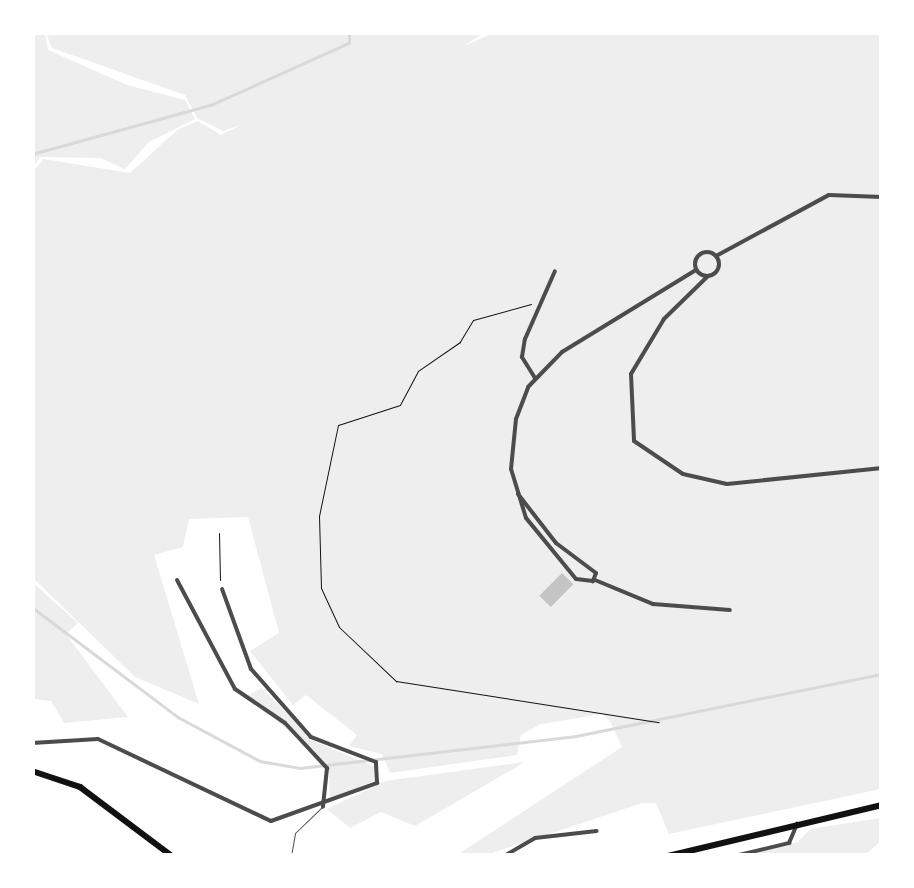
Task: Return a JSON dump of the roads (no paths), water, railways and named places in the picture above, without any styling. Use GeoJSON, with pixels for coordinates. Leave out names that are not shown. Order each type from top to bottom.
{"type":"FeatureCollection","features":[{"type":"Feature","properties":{"kind":"main road"},"geometry":{"type":"LineString","coordinates":[[32,770],[80,787],[172,856]]}},
{"type":"Feature","properties":{"kind":"main road"},"geometry":{"type":"LineString","coordinates":[[668,856],[882,805]]}},
{"type":"Feature","properties":{"kind":"street"},"geometry":{"type":"LineString","coordinates":[[730,610],[652,604],[594,579],[576,579],[530,526],[518,494],[512,435],[536,378],[696,270],[701,253],[716,256],[828,196],[882,197]]}},
{"type":"Feature","properties":{"kind":"street"},"geometry":{"type":"LineString","coordinates":[[716,256],[708,276],[664,319],[631,374],[634,441],[683,474],[727,484],[882,468]]}},
{"type":"Feature","properties":{"kind":"street"},"geometry":{"type":"LineString","coordinates":[[696,270],[708,276]]}},
{"type":"Feature","properties":{"kind":"street"},"geometry":{"type":"LineString","coordinates":[[536,378],[522,357],[539,304],[556,271]]}},
{"type":"Feature","properties":{"kind":"street"},"geometry":{"type":"LineString","coordinates":[[518,494],[594,579]]}},
{"type":"Feature","properties":{"kind":"street"},"geometry":{"type":"LineString","coordinates":[[178,580],[235,689],[286,722],[326,768],[322,807]]}},
{"type":"Feature","properties":{"kind":"street"},"geometry":{"type":"LineString","coordinates":[[32,742],[98,740],[271,821],[322,807],[378,783],[381,768],[327,746],[282,706],[241,652],[222,588]]}},
{"type":"Feature","properties":{"kind":"street"},"geometry":{"type":"LineString","coordinates":[[736,856],[788,843],[797,824]]}},
{"type":"Feature","properties":{"kind":"street"},"geometry":{"type":"LineString","coordinates":[[504,856],[535,838],[597,831]]}},
{"type":"Feature","properties":{"kind":"lane"},"geometry":{"type":"LineString","coordinates":[[291,856],[295,832],[322,807]]}},
{"type":"Feature","properties":{"kind":"waterway"},"geometry":{"type":"LineString","coordinates":[[32,154],[213,104],[349,43],[349,32]]}},
{"type":"Feature","properties":{"kind":"waterway"},"geometry":{"type":"LineString","coordinates":[[32,607],[178,717],[260,761],[300,768],[576,736],[882,674]]}}]}
